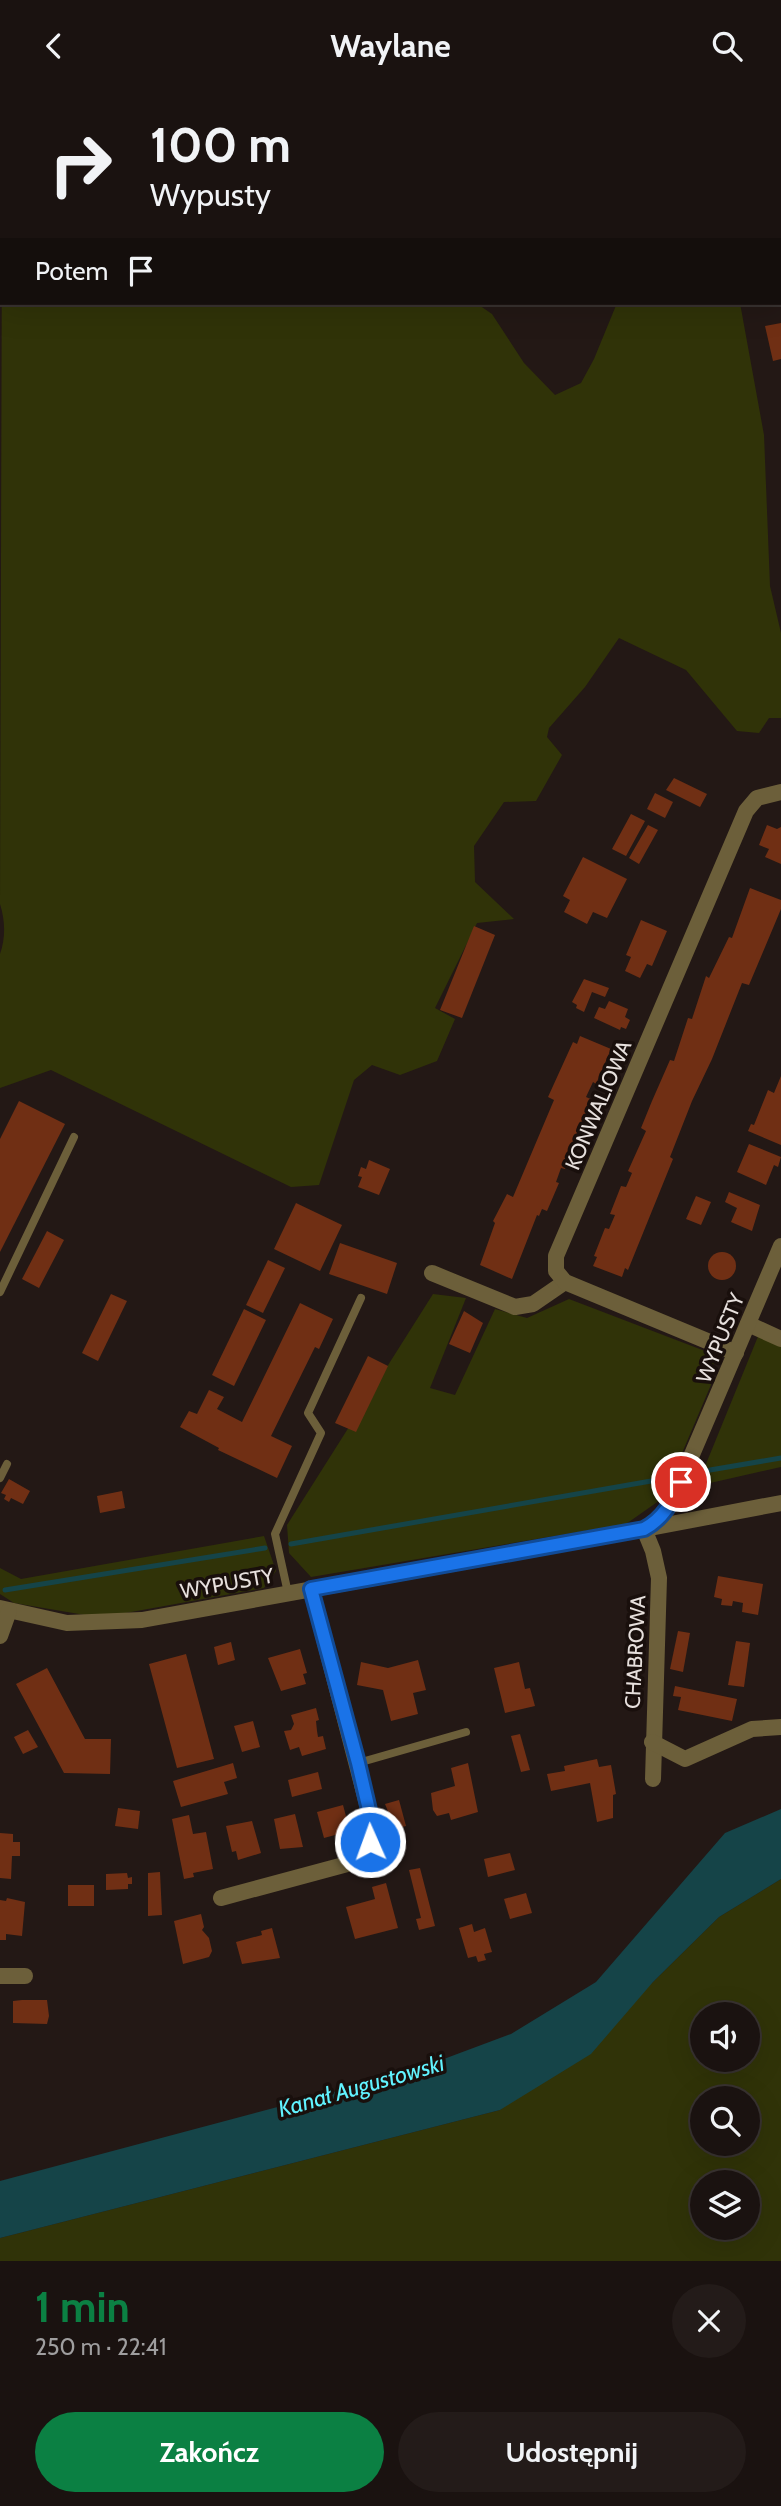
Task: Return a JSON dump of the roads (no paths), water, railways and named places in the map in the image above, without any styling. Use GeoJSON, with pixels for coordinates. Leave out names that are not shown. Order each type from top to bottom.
{"type":"FeatureCollection","features":[{"type":"Feature","properties":{"kind":"street","name":"KONWALIOWA"},"geometry":{"type":"LineString","coordinates":[[565,1282],[556,1271],[556,1256],[746,811],[757,798],[781,792]]}},
{"type":"Feature","properties":{"kind":"street","name":"WYPUSTY"},"geometry":{"type":"LineString","coordinates":[[5,1609],[67,1623],[142,1620],[644,1529],[656,1523],[670,1506],[781,1246]]}},
{"type":"Feature","properties":{"kind":"street"},"geometry":{"type":"LineString","coordinates":[[432,1273],[515,1307],[533,1304],[565,1282],[736,1353]]}},
{"type":"Feature","properties":{"kind":"street"},"geometry":{"type":"LineString","coordinates":[[748,1324],[781,1339]]}},
{"type":"Feature","properties":{"kind":"street"},"geometry":{"type":"LineString","coordinates":[[644,1529],[781,1503]]}},
{"type":"Feature","properties":{"kind":"street","name":"CHABROWA"},"geometry":{"type":"LineString","coordinates":[[644,1529],[653,1551],[659,1578],[652,1742],[653,1779]]}},
{"type":"Feature","properties":{"kind":"street"},"geometry":{"type":"LineString","coordinates":[[221,1898],[351,1863],[363,1854],[370,1842],[373,1827],[311,1589]]}},
{"type":"Feature","properties":{"kind":"street"},"geometry":{"type":"LineString","coordinates":[[0,1636],[5,1609]]}},
{"type":"Feature","properties":{"kind":"street"},"geometry":{"type":"LineString","coordinates":[[652,1742],[685,1759],[752,1730],[781,1727]]}},
{"type":"Feature","properties":{"kind":"street"},"geometry":{"type":"LineString","coordinates":[[0,1976],[25,1976]]}},
{"type":"Feature","properties":{"kind":"lane"},"geometry":{"type":"LineString","coordinates":[[0,1292],[74,1136]]}},
{"type":"Feature","properties":{"kind":"lane"},"geometry":{"type":"LineString","coordinates":[[288,1593],[275,1534],[321,1433],[308,1413],[361,1297]]}},
{"type":"Feature","properties":{"kind":"lane"},"geometry":{"type":"LineString","coordinates":[[0,1478],[7,1464]]}},
{"type":"Feature","properties":{"kind":"lane"},"geometry":{"type":"LineString","coordinates":[[358,1763],[466,1732]]}},
{"type":"Feature","properties":{"kind":"water","name":"Kanał Augustowski"},"geometry":{"type":"Polygon","coordinates":[[[781,1809],[781,1879],[719,1917],[653,1982],[591,2054],[500,2110],[0,2238],[0,2181],[409,2072],[511,2034],[596,1982],[725,1833],[781,1809]]]}},
{"type":"Feature","properties":{"kind":"waterway"},"geometry":{"type":"LineString","coordinates":[[710,1470],[781,1458]]}},
{"type":"Feature","properties":{"kind":"waterway"},"geometry":{"type":"LineString","coordinates":[[291,1544],[674,1477]]}},
{"type":"Feature","properties":{"kind":"waterway"},"geometry":{"type":"LineString","coordinates":[[5,1590],[265,1548]]}}]}
